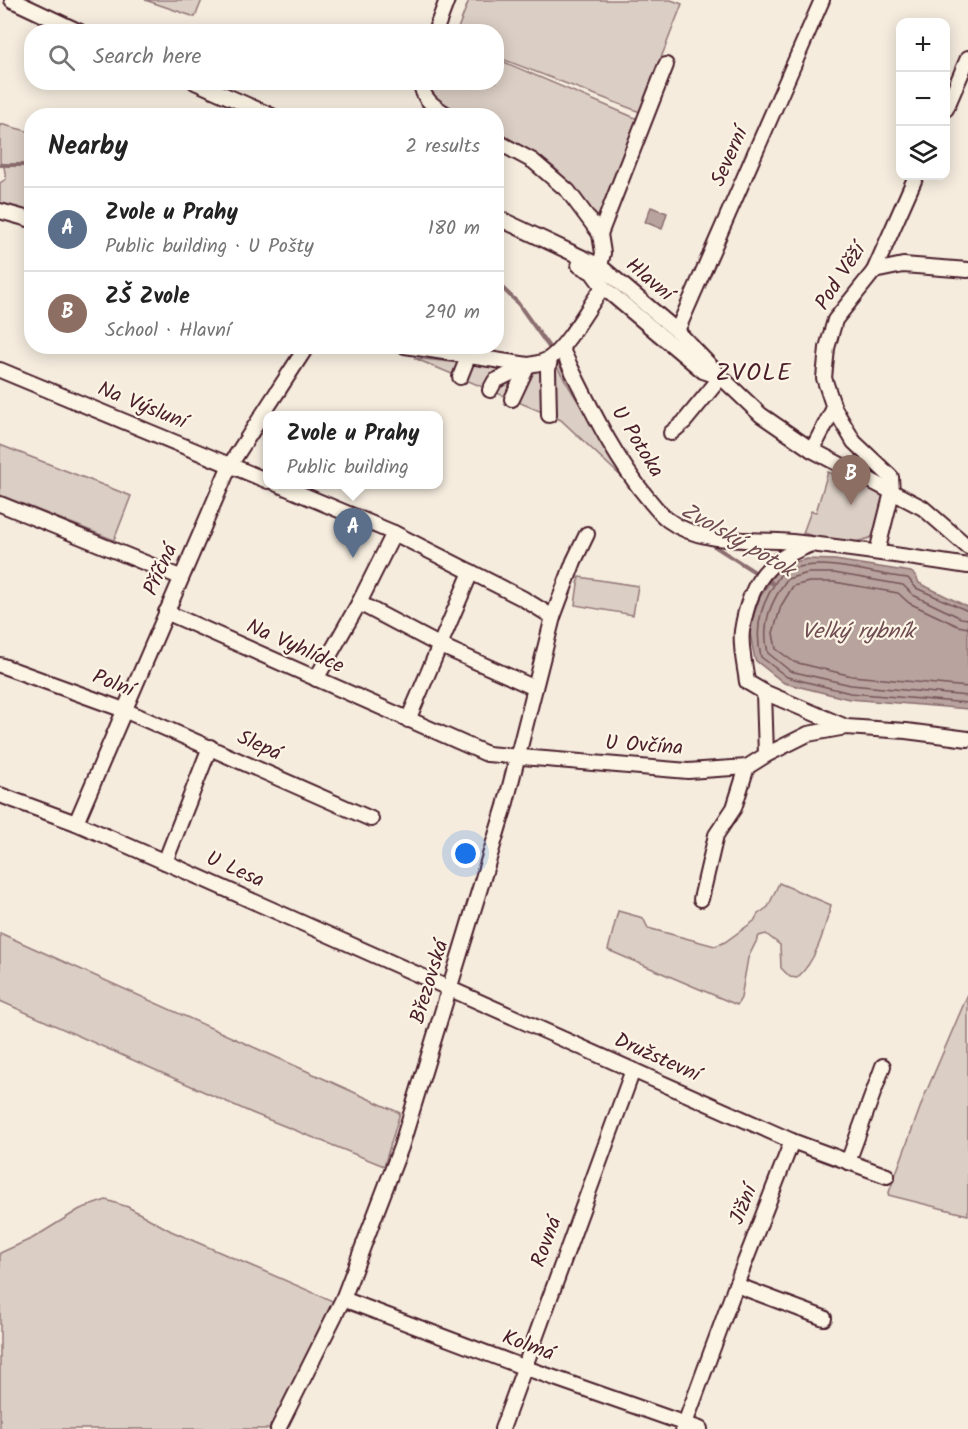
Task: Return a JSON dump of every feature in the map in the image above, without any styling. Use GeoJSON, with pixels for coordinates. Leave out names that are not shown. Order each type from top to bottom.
{"type":"FeatureCollection","features":[{"type":"Feature","properties":{"kind":"street"},"geometry":{"type":"LineString","coordinates":[[12,0],[63,24]]}},
{"type":"Feature","properties":{"kind":"street"},"geometry":{"type":"LineString","coordinates":[[438,24],[447,0]]}},
{"type":"Feature","properties":{"kind":"street","name":"Severní"},"geometry":{"type":"LineString","coordinates":[[677,331],[822,0]]}},
{"type":"Feature","properties":{"kind":"street"},"geometry":{"type":"LineString","coordinates":[[950,98],[968,58]]}},
{"type":"Feature","properties":{"kind":"street"},"geometry":{"type":"LineString","coordinates":[[600,234],[666,65]]}},
{"type":"Feature","properties":{"kind":"street"},"geometry":{"type":"LineString","coordinates":[[213,90],[254,108]]}},
{"type":"Feature","properties":{"kind":"street"},"geometry":{"type":"LineString","coordinates":[[422,90],[428,103],[436,108]]}},
{"type":"Feature","properties":{"kind":"street"},"geometry":{"type":"LineString","coordinates":[[504,145],[533,161],[568,191],[600,234],[603,253],[600,266]]}},
{"type":"Feature","properties":{"kind":"street","name":"Pod Věží"},"geometry":{"type":"LineString","coordinates":[[892,492],[891,477],[854,442],[834,408],[824,378],[827,348],[835,320],[874,271],[914,180]]}},
{"type":"Feature","properties":{"kind":"street"},"geometry":{"type":"LineString","coordinates":[[0,210],[24,218]]}},
{"type":"Feature","properties":{"kind":"street","name":"Hlavní"},"geometry":{"type":"LineString","coordinates":[[504,221],[600,266],[677,331],[761,415],[812,450],[923,508],[968,547]]}},
{"type":"Feature","properties":{"kind":"street","name":"Hlavní"},"geometry":{"type":"LineString","coordinates":[[535,235],[554,251],[592,272],[603,287],[703,371],[721,377]]}},
{"type":"Feature","properties":{"kind":"street"},"geometry":{"type":"LineString","coordinates":[[874,271],[903,265],[968,270]]}},
{"type":"Feature","properties":{"kind":"street"},"geometry":{"type":"LineString","coordinates":[[490,390],[495,381],[528,365],[550,359],[561,348],[603,287]]}},
{"type":"Feature","properties":{"kind":"street","name":"U Potoka"},"geometry":{"type":"LineString","coordinates":[[561,348],[587,400],[634,482],[668,520],[684,529],[726,539],[809,544],[968,566]]}},
{"type":"Feature","properties":{"kind":"street","name":"Příčná"},"geometry":{"type":"LineString","coordinates":[[265,411],[302,354]]}},
{"type":"Feature","properties":{"kind":"street"},"geometry":{"type":"LineString","coordinates":[[451,354],[528,365]]}},
{"type":"Feature","properties":{"kind":"street"},"geometry":{"type":"LineString","coordinates":[[460,377],[468,357]]}},
{"type":"Feature","properties":{"kind":"street"},"geometry":{"type":"LineString","coordinates":[[549,415],[548,370],[550,359]]}},
{"type":"Feature","properties":{"kind":"street"},"geometry":{"type":"LineString","coordinates":[[512,399],[528,365]]}},
{"type":"Feature","properties":{"kind":"street","name":"Na Výsluní"},"geometry":{"type":"LineString","coordinates":[[0,370],[263,479]]}},
{"type":"Feature","properties":{"kind":"street"},"geometry":{"type":"LineString","coordinates":[[671,433],[684,422],[721,377]]}},
{"type":"Feature","properties":{"kind":"street"},"geometry":{"type":"LineString","coordinates":[[812,450],[834,408]]}},
{"type":"Feature","properties":{"kind":"street","name":"Příčná"},"geometry":{"type":"LineString","coordinates":[[76,823],[230,465],[263,414]]}},
{"type":"Feature","properties":{"kind":"street"},"geometry":{"type":"LineString","coordinates":[[289,489],[394,533],[522,598],[553,617]]}},
{"type":"Feature","properties":{"kind":"street"},"geometry":{"type":"LineString","coordinates":[[877,552],[892,492]]}},
{"type":"Feature","properties":{"kind":"street"},"geometry":{"type":"LineString","coordinates":[[0,504],[180,577]]}},
{"type":"Feature","properties":{"kind":"street"},"geometry":{"type":"LineString","coordinates":[[316,679],[359,603],[394,533]]}},
{"type":"Feature","properties":{"kind":"street","name":"Březovská"},"geometry":{"type":"LineString","coordinates":[[278,1429],[343,1299],[401,1147],[505,806],[553,617],[587,534]]}},
{"type":"Feature","properties":{"kind":"street"},"geometry":{"type":"LineString","coordinates":[[809,544],[776,562],[760,577],[752,596],[742,633],[747,682],[846,727],[906,730],[968,739]]}},
{"type":"Feature","properties":{"kind":"street"},"geometry":{"type":"LineString","coordinates":[[408,720],[471,572]]}},
{"type":"Feature","properties":{"kind":"street"},"geometry":{"type":"LineString","coordinates":[[359,603],[439,645],[535,688]]}},
{"type":"Feature","properties":{"kind":"street","name":"Na Vyhlídce"},"geometry":{"type":"LineString","coordinates":[[166,612],[487,754],[516,758]]}},
{"type":"Feature","properties":{"kind":"street","name":"Polní"},"geometry":{"type":"LineString","coordinates":[[0,665],[124,710],[210,747]]}},
{"type":"Feature","properties":{"kind":"street"},"geometry":{"type":"LineString","coordinates":[[765,692],[766,755]]}},
{"type":"Feature","properties":{"kind":"street","name":"U Ovčína"},"geometry":{"type":"LineString","coordinates":[[516,758],[688,771],[747,767],[808,734],[846,727]]}},
{"type":"Feature","properties":{"kind":"street","name":"Slepá"},"geometry":{"type":"LineString","coordinates":[[165,862],[210,747],[371,819]]}},
{"type":"Feature","properties":{"kind":"street"},"geometry":{"type":"LineString","coordinates":[[701,899],[716,835],[734,808],[747,767]]}},
{"type":"Feature","properties":{"kind":"street","name":"U Lesa"},"geometry":{"type":"LineString","coordinates":[[0,795],[76,823],[451,987]]}},
{"type":"Feature","properties":{"kind":"street","name":"Družstevní"},"geometry":{"type":"LineString","coordinates":[[451,987],[792,1141],[887,1176]]}},
{"type":"Feature","properties":{"kind":"street"},"geometry":{"type":"LineString","coordinates":[[848,1162],[883,1066]]}},
{"type":"Feature","properties":{"kind":"street","name":"Rovná"},"geometry":{"type":"LineString","coordinates":[[502,1429],[633,1070]]}},
{"type":"Feature","properties":{"kind":"street","name":"Jižní"},"geometry":{"type":"LineString","coordinates":[[684,1426],[792,1141]]}},
{"type":"Feature","properties":{"kind":"street"},"geometry":{"type":"LineString","coordinates":[[736,1285],[824,1318]]}},
{"type":"Feature","properties":{"kind":"street","name":"Kolmá"},"geometry":{"type":"LineString","coordinates":[[343,1299],[684,1426],[700,1429]]}},
{"type":"Feature","properties":{"kind":"shaded area"},"geometry":{"type":"Polygon","coordinates":[[[145,0],[202,0],[195,17],[145,0]]]}},
{"type":"Feature","properties":{"kind":"shaded area"},"geometry":{"type":"Polygon","coordinates":[[[469,0],[671,0],[682,4],[640,112],[504,60],[504,24],[460,24],[469,0]]]}},
{"type":"Feature","properties":{"kind":"shaded area"},"geometry":{"type":"Polygon","coordinates":[[[504,62],[640,120],[601,217],[597,220],[559,172],[537,155],[504,136],[504,108],[448,108],[430,90],[504,90],[504,62]]]}},
{"type":"Feature","properties":{"kind":"shaded area"},"geometry":{"type":"Polygon","coordinates":[[[0,124],[24,130],[24,213],[0,207],[0,183],[6,179],[4,167],[0,162],[0,124]]]}},
{"type":"Feature","properties":{"kind":"shaded area"},"geometry":{"type":"Polygon","coordinates":[[[414,358],[529,370],[554,362],[627,482],[561,420],[414,358]]]}},
{"type":"Feature","properties":{"kind":"shaded area"},"geometry":{"type":"Polygon","coordinates":[[[0,445],[131,496],[114,540],[0,495],[0,445]]]}},
{"type":"Feature","properties":{"kind":"shaded area"},"geometry":{"type":"Polygon","coordinates":[[[828,472],[884,494],[887,499],[876,533],[870,538],[845,545],[803,533],[811,511],[816,512],[828,472]]]}},
{"type":"Feature","properties":{"kind":"shaded area"},"geometry":{"type":"Polygon","coordinates":[[[579,577],[638,586],[633,615],[575,605],[579,577]]]}},
{"type":"Feature","properties":{"kind":"shaded area"},"geometry":{"type":"Polygon","coordinates":[[[779,883],[831,905],[822,935],[810,963],[797,978],[790,977],[781,968],[780,945],[766,934],[759,936],[748,958],[741,998],[737,1005],[608,950],[618,911],[643,918],[648,928],[715,946],[725,942],[754,921],[758,914],[768,907],[779,883]]]}},
{"type":"Feature","properties":{"kind":"shaded area"},"geometry":{"type":"Polygon","coordinates":[[[0,933],[400,1113],[384,1166],[252,1113],[0,1001],[0,933]]]}},
{"type":"Feature","properties":{"kind":"shaded area"},"geometry":{"type":"Polygon","coordinates":[[[968,994],[968,1215],[888,1195],[924,1097],[968,994]]]}},
{"type":"Feature","properties":{"kind":"shaded area"},"geometry":{"type":"Polygon","coordinates":[[[106,1200],[128,1207],[171,1231],[335,1302],[270,1429],[0,1429],[0,1253],[33,1238],[80,1209],[106,1200]]]}},
{"type":"Feature","properties":{"kind":"water"},"geometry":{"type":"Polygon","coordinates":[[[651,207],[667,213],[662,229],[645,222],[651,207]]]}},
{"type":"Feature","properties":{"kind":"water","name":"Velký rybník"},"geometry":{"type":"Polygon","coordinates":[[[807,559],[835,560],[911,572],[919,583],[968,607],[968,709],[849,699],[784,683],[755,660],[750,633],[760,597],[779,566],[807,559]]]}},
{"type":"Feature","properties":{"kind":"waterway","name":"Zvolský potok"},"geometry":{"type":"LineString","coordinates":[[0,165],[24,165]]}},
{"type":"Feature","properties":{"kind":"waterway","name":"Zvolský potok"},"geometry":{"type":"LineString","coordinates":[[504,290],[517,302],[549,347]]}},
{"type":"Feature","properties":{"kind":"waterway","name":"Zvolský potok"},"geometry":{"type":"LineString","coordinates":[[558,361],[570,382]]}},
{"type":"Feature","properties":{"kind":"waterway","name":"Zvolský potok"},"geometry":{"type":"LineString","coordinates":[[708,542],[772,583]]}},
{"type":"Feature","properties":{"kind":"place","name":"ZŠ Zvole"},"geometry":{"type":"Point","coordinates":[851,505]}},
{"type":"Feature","properties":{"kind":"place","name":"Zvole u Prahy"},"geometry":{"type":"Point","coordinates":[353,558]}},
{"type":"Feature","properties":{"kind":"district","name":"ZVOLE"},"geometry":{"type":"Point","coordinates":[754,373]}}]}
